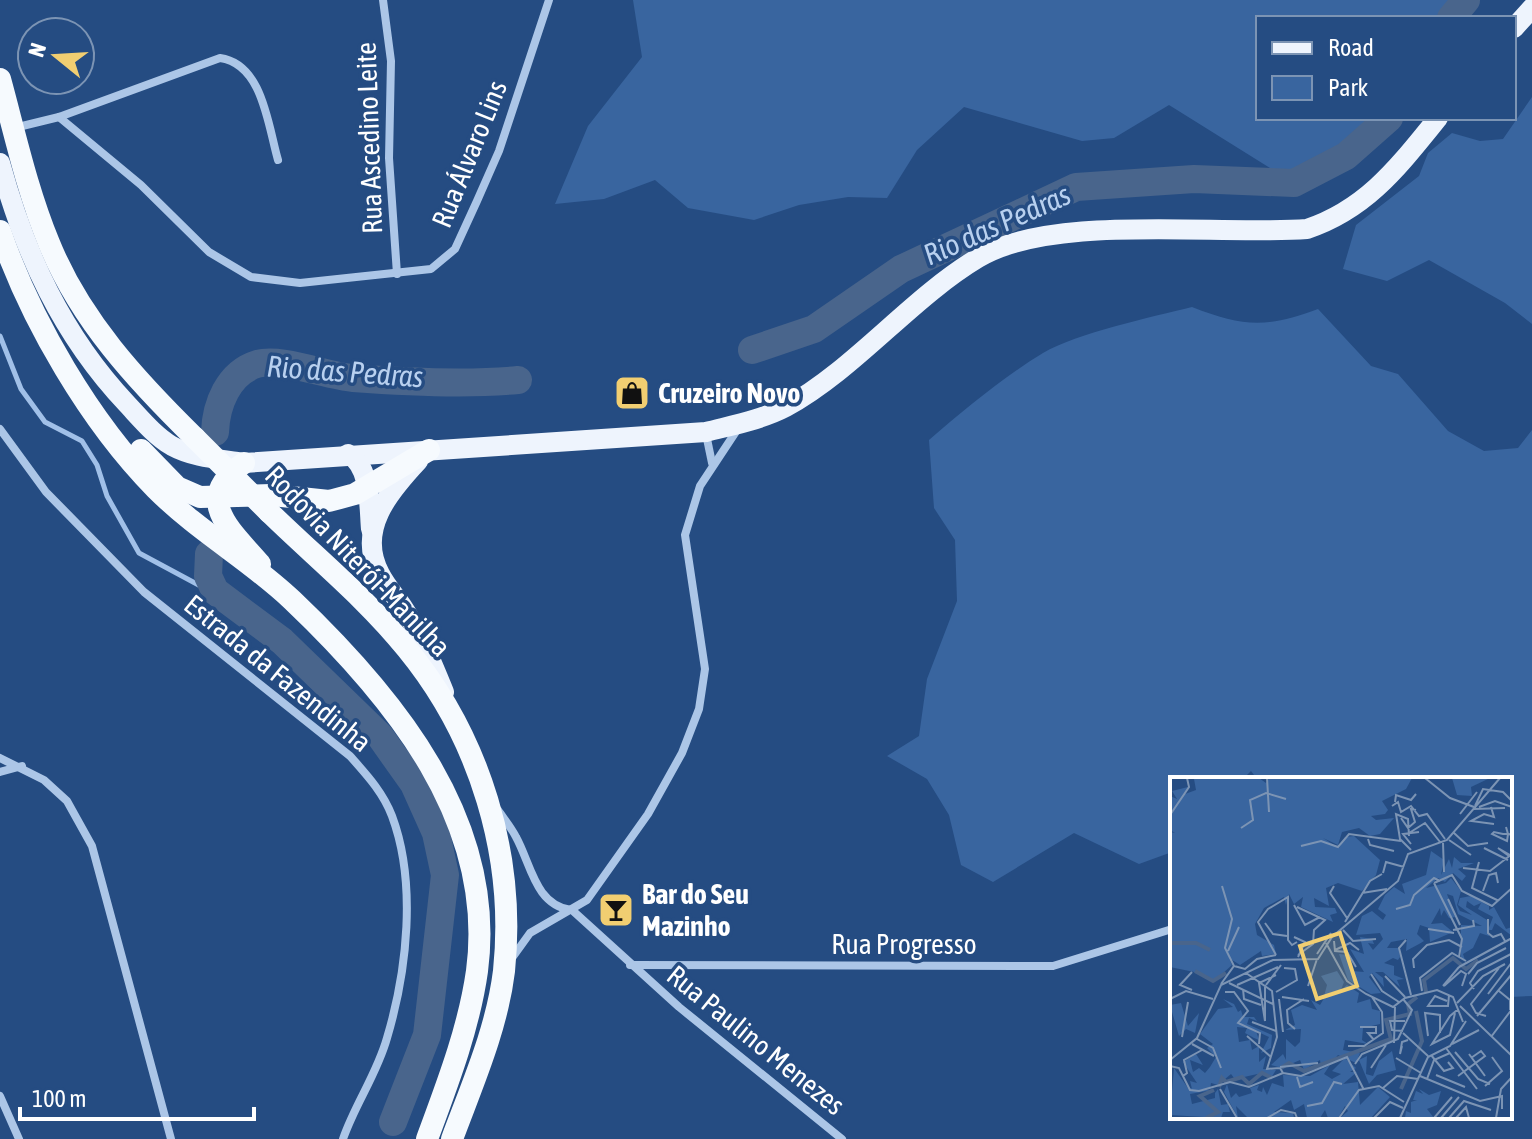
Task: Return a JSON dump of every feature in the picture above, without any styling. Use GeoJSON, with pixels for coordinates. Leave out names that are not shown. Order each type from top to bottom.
{"type":"FeatureCollection","features":[{"type":"Feature","properties":{"kind":"highway","name":"Rodovia Niterói-Manilha"},"geometry":{"type":"LineString","coordinates":[[0,79],[49,245],[82,306],[139,383],[405,645],[455,718],[488,796],[503,890],[504,972],[482,1058],[452,1139]]}},
{"type":"Feature","properties":{"kind":"highway"},"geometry":{"type":"LineString","coordinates":[[0,231],[62,362],[107,431],[154,487],[203,533],[291,599]]}},
{"type":"Feature","properties":{"kind":"highway"},"geometry":{"type":"LineString","coordinates":[[62,362],[177,487],[200,497],[272,495],[329,501],[366,488],[429,450]]}},
{"type":"Feature","properties":{"kind":"highway"},"geometry":{"type":"LineString","coordinates":[[244,463],[224,478],[218,498],[219,513],[226,526],[410,730],[431,762],[457,819],[471,870],[479,924],[476,972],[467,1019],[427,1139]]}},
{"type":"Feature","properties":{"kind":"main road"},"geometry":{"type":"LineString","coordinates":[[1516,26],[1532,8]]}},
{"type":"Feature","properties":{"kind":"main road"},"geometry":{"type":"LineString","coordinates":[[0,163],[24,242],[44,287],[83,354],[151,430],[170,445],[203,457],[244,463],[706,432],[748,421],[787,407],[817,387],[978,257],[1034,237],[1129,231],[1307,229],[1331,221],[1383,185],[1436,120]]}},
{"type":"Feature","properties":{"kind":"main road"},"geometry":{"type":"LineString","coordinates":[[371,529],[392,491],[429,450]]}},
{"type":"Feature","properties":{"kind":"main road"},"geometry":{"type":"LineString","coordinates":[[348,454],[361,464],[376,566],[424,641],[455,718]]}},
{"type":"Feature","properties":{"kind":"street","name":"Rua Ascedino Leite"},"geometry":{"type":"LineString","coordinates":[[383,0],[391,61],[389,158],[397,274]]}},
{"type":"Feature","properties":{"kind":"street","name":"Rua Álvaro Lins"},"geometry":{"type":"LineString","coordinates":[[59,117],[121,167],[209,252],[233,269],[269,281],[300,283],[431,269],[455,249],[499,151],[549,0]]}},
{"type":"Feature","properties":{"kind":"street"},"geometry":{"type":"LineString","coordinates":[[13,128],[59,117],[206,61],[229,59],[247,70],[258,92],[278,160]]}},
{"type":"Feature","properties":{"kind":"street"},"geometry":{"type":"LineString","coordinates":[[504,972],[530,933],[572,910],[593,892],[648,814],[682,753],[699,709],[705,669],[685,535],[700,486],[712,464],[748,421]]}},
{"type":"Feature","properties":{"kind":"street","name":"Estrada da Fazendinha"},"geometry":{"type":"LineString","coordinates":[[0,429],[46,492],[144,592],[350,756],[373,782],[391,814],[401,849],[403,963],[387,1038],[343,1139]]}},
{"type":"Feature","properties":{"kind":"street"},"geometry":{"type":"LineString","coordinates":[[706,432],[712,464]]}},
{"type":"Feature","properties":{"kind":"street"},"geometry":{"type":"LineString","coordinates":[[0,758],[22,766],[67,801],[92,846],[171,1139]]}},
{"type":"Feature","properties":{"kind":"street"},"geometry":{"type":"LineString","coordinates":[[0,772],[22,766]]}},
{"type":"Feature","properties":{"kind":"street","name":"Rua Paulino Menezes"},"geometry":{"type":"LineString","coordinates":[[488,796],[515,835],[538,888],[560,909],[572,910],[630,965],[842,1139]]}},
{"type":"Feature","properties":{"kind":"street","name":"Rua Progresso"},"geometry":{"type":"LineString","coordinates":[[630,965],[1053,966],[1170,930]]}},
{"type":"Feature","properties":{"kind":"street"},"geometry":{"type":"LineString","coordinates":[[0,1096],[19,1139]]}},
{"type":"Feature","properties":{"kind":"green space"},"geometry":{"type":"Polygon","coordinates":[[[633,0],[1461,0],[1452,16],[1256,16],[1256,120],[1387,120],[1346,156],[1294,183],[1169,105],[1114,138],[1082,141],[964,107],[917,150],[887,198],[848,197],[799,205],[754,220],[688,208],[655,180],[604,199],[555,204],[588,126],[642,57],[633,0]]]}},
{"type":"Feature","properties":{"kind":"green space"},"geometry":{"type":"Polygon","coordinates":[[[1532,97],[1532,324],[1505,303],[1429,260],[1387,281],[1343,269],[1356,225],[1419,176],[1428,153],[1452,133],[1480,141],[1503,139],[1532,97]]]}},
{"type":"Feature","properties":{"kind":"green space"},"geometry":{"type":"Polygon","coordinates":[[[1192,307],[1255,323],[1284,320],[1318,309],[1371,366],[1398,374],[1448,431],[1484,451],[1518,448],[1532,430],[1532,996],[1512,997],[1512,777],[1256,777],[1251,771],[1245,777],[1170,777],[1170,853],[1139,864],[1074,833],[993,882],[961,865],[949,815],[927,779],[887,756],[919,736],[927,679],[957,601],[955,540],[934,508],[929,440],[998,383],[1043,353],[1095,332],[1192,307]]]}},
{"type":"Feature","properties":{"kind":"waterway","name":"Rio das Pedras"},"geometry":{"type":"LineString","coordinates":[[1453,16],[1466,0]]}},
{"type":"Feature","properties":{"kind":"waterway","name":"Rio das Pedras"},"geometry":{"type":"LineString","coordinates":[[752,350],[814,329],[901,269],[1076,187],[1194,179],[1294,183],[1346,156],[1387,120]]}},
{"type":"Feature","properties":{"kind":"waterway"},"geometry":{"type":"LineString","coordinates":[[0,336],[21,389],[45,422],[82,441],[97,465],[107,496],[139,553],[221,597]]}},
{"type":"Feature","properties":{"kind":"waterway","name":"Rio das Pedras"},"geometry":{"type":"LineString","coordinates":[[215,432],[221,401],[231,382],[247,368],[257,364],[278,363],[342,377],[415,382],[518,380]]}},
{"type":"Feature","properties":{"kind":"waterway"},"geometry":{"type":"LineString","coordinates":[[209,554],[208,576],[215,591],[282,641],[380,736],[414,784],[436,833],[445,875],[427,1035],[393,1122]]}},
{"type":"Feature","properties":{"kind":"place","name":"Cruzeiro Novo"},"geometry":{"type":"Point","coordinates":[632,393]}},
{"type":"Feature","properties":{"kind":"place","name":"Bar do Seu Mazinho"},"geometry":{"type":"Point","coordinates":[616,910]}}]}
